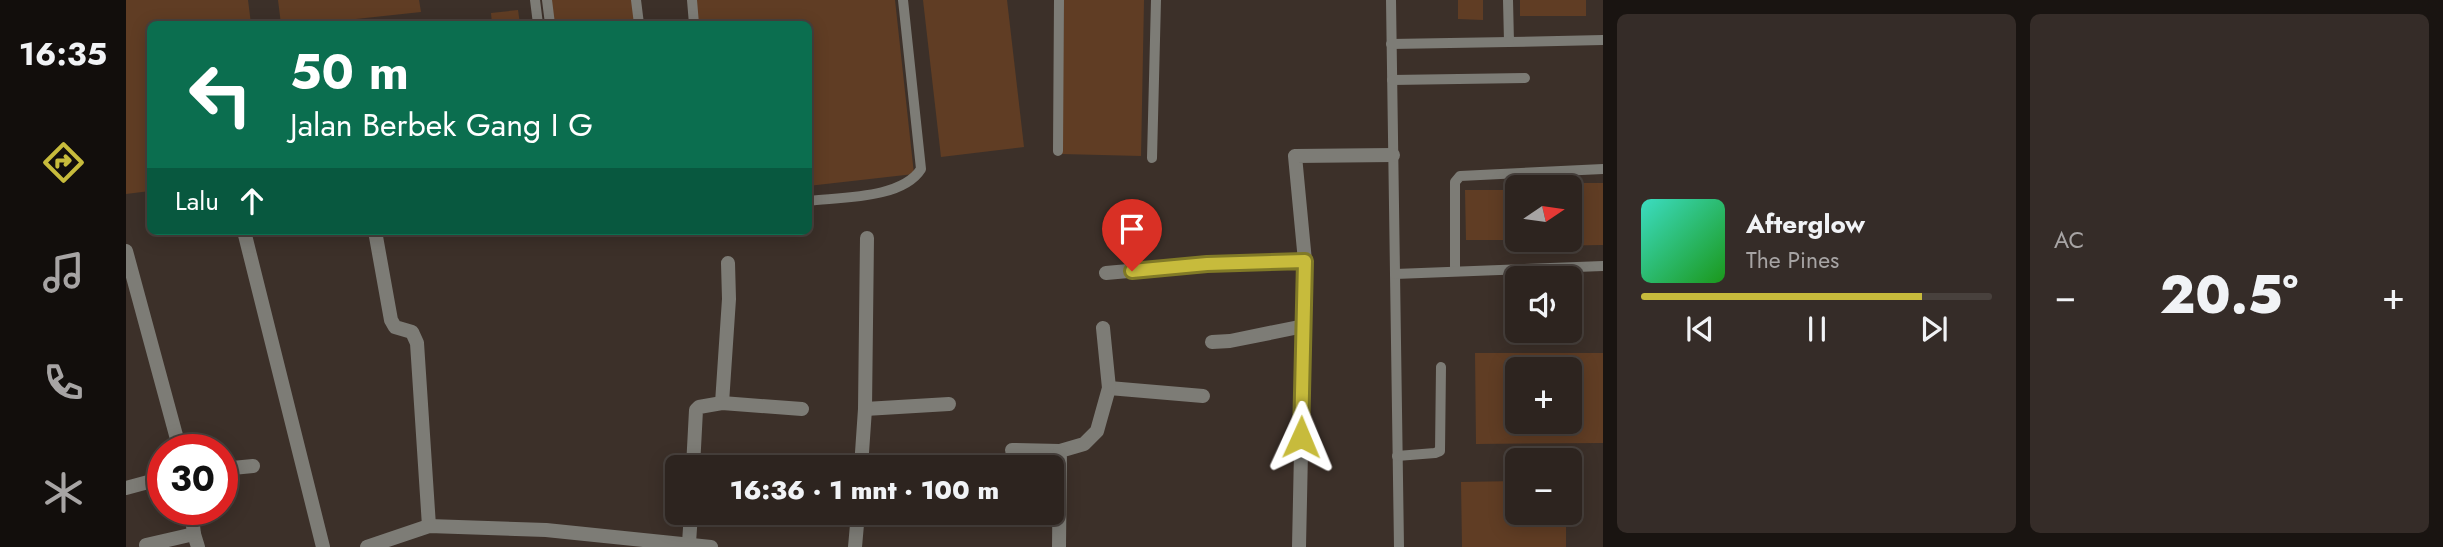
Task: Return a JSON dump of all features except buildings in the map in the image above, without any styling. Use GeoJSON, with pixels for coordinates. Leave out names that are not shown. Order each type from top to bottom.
{"type":"FeatureCollection","features":[{"type":"Feature","properties":{"kind":"street"},"geometry":{"type":"LineString","coordinates":[[1299,547],[1305,261],[1295,156],[1393,155]]}},
{"type":"Feature","properties":{"kind":"street"},"geometry":{"type":"LineString","coordinates":[[245,235],[323,547]]}},
{"type":"Feature","properties":{"kind":"street"},"geometry":{"type":"LineString","coordinates":[[377,235],[391,320],[394,327],[412,331],[417,343],[429,526]]}},
{"type":"Feature","properties":{"kind":"street"},"geometry":{"type":"LineString","coordinates":[[862,455],[867,238]]}},
{"type":"Feature","properties":{"kind":"street"},"geometry":{"type":"LineString","coordinates":[[126,251],[176,434]]}},
{"type":"Feature","properties":{"kind":"street"},"geometry":{"type":"LineString","coordinates":[[1106,273],[1207,264],[1305,261]]}},
{"type":"Feature","properties":{"kind":"street"},"geometry":{"type":"LineString","coordinates":[[722,403],[729,299],[728,263]]}},
{"type":"Feature","properties":{"kind":"street"},"geometry":{"type":"LineString","coordinates":[[1212,342],[1304,326]]}},
{"type":"Feature","properties":{"kind":"street"},"geometry":{"type":"LineString","coordinates":[[1012,450],[1060,451],[1084,444],[1097,430],[1109,388],[1103,328]]}},
{"type":"Feature","properties":{"kind":"street"},"geometry":{"type":"LineString","coordinates":[[1109,388],[1203,396]]}},
{"type":"Feature","properties":{"kind":"street"},"geometry":{"type":"LineString","coordinates":[[694,455],[696,411],[705,404],[802,409]]}},
{"type":"Feature","properties":{"kind":"street"},"geometry":{"type":"LineString","coordinates":[[865,409],[949,404]]}},
{"type":"Feature","properties":{"kind":"street"},"geometry":{"type":"LineString","coordinates":[[1059,547],[1060,451]]}},
{"type":"Feature","properties":{"kind":"street"},"geometry":{"type":"LineString","coordinates":[[238,467],[253,466]]}},
{"type":"Feature","properties":{"kind":"street"},"geometry":{"type":"LineString","coordinates":[[126,488],[147,482]]}},
{"type":"Feature","properties":{"kind":"street"},"geometry":{"type":"LineString","coordinates":[[689,543],[690,525]]}},
{"type":"Feature","properties":{"kind":"street"},"geometry":{"type":"LineString","coordinates":[[855,547],[857,525]]}},
{"type":"Feature","properties":{"kind":"street"},"geometry":{"type":"LineString","coordinates":[[367,547],[429,526],[546,530],[711,547]]}},
{"type":"Feature","properties":{"kind":"street"},"geometry":{"type":"LineString","coordinates":[[146,545],[196,541]]}},
{"type":"Feature","properties":{"kind":"lane"},"geometry":{"type":"LineString","coordinates":[[535,0],[538,21]]}},
{"type":"Feature","properties":{"kind":"lane"},"geometry":{"type":"LineString","coordinates":[[547,0],[550,21]]}},
{"type":"Feature","properties":{"kind":"lane"},"geometry":{"type":"LineString","coordinates":[[636,0],[639,21]]}},
{"type":"Feature","properties":{"kind":"lane"},"geometry":{"type":"LineString","coordinates":[[692,0],[694,21]]}},
{"type":"Feature","properties":{"kind":"lane"},"geometry":{"type":"LineString","coordinates":[[812,201],[882,193],[907,184],[921,169],[902,0]]}},
{"type":"Feature","properties":{"kind":"lane"},"geometry":{"type":"LineString","coordinates":[[1058,151],[1059,0]]}},
{"type":"Feature","properties":{"kind":"lane"},"geometry":{"type":"LineString","coordinates":[[1152,158],[1156,0]]}},
{"type":"Feature","properties":{"kind":"lane"},"geometry":{"type":"LineString","coordinates":[[1391,0],[1399,547]]}},
{"type":"Feature","properties":{"kind":"lane"},"geometry":{"type":"LineString","coordinates":[[1508,0],[1509,42]]}},
{"type":"Feature","properties":{"kind":"lane"},"geometry":{"type":"LineString","coordinates":[[1391,44],[1603,40]]}},
{"type":"Feature","properties":{"kind":"lane"},"geometry":{"type":"LineString","coordinates":[[1392,80],[1525,78]]}},
{"type":"Feature","properties":{"kind":"lane"},"geometry":{"type":"LineString","coordinates":[[1455,271],[1455,182],[1460,176],[1603,169]]}},
{"type":"Feature","properties":{"kind":"lane"},"geometry":{"type":"LineString","coordinates":[[1395,274],[1603,266]]}},
{"type":"Feature","properties":{"kind":"lane"},"geometry":{"type":"LineString","coordinates":[[1397,456],[1426,455],[1440,451],[1441,367]]}},
{"type":"Feature","properties":{"kind":"route"},"geometry":{"type":"LineString","coordinates":[[1132,271],[1207,264],[1305,261],[1301,437]]}}]}
